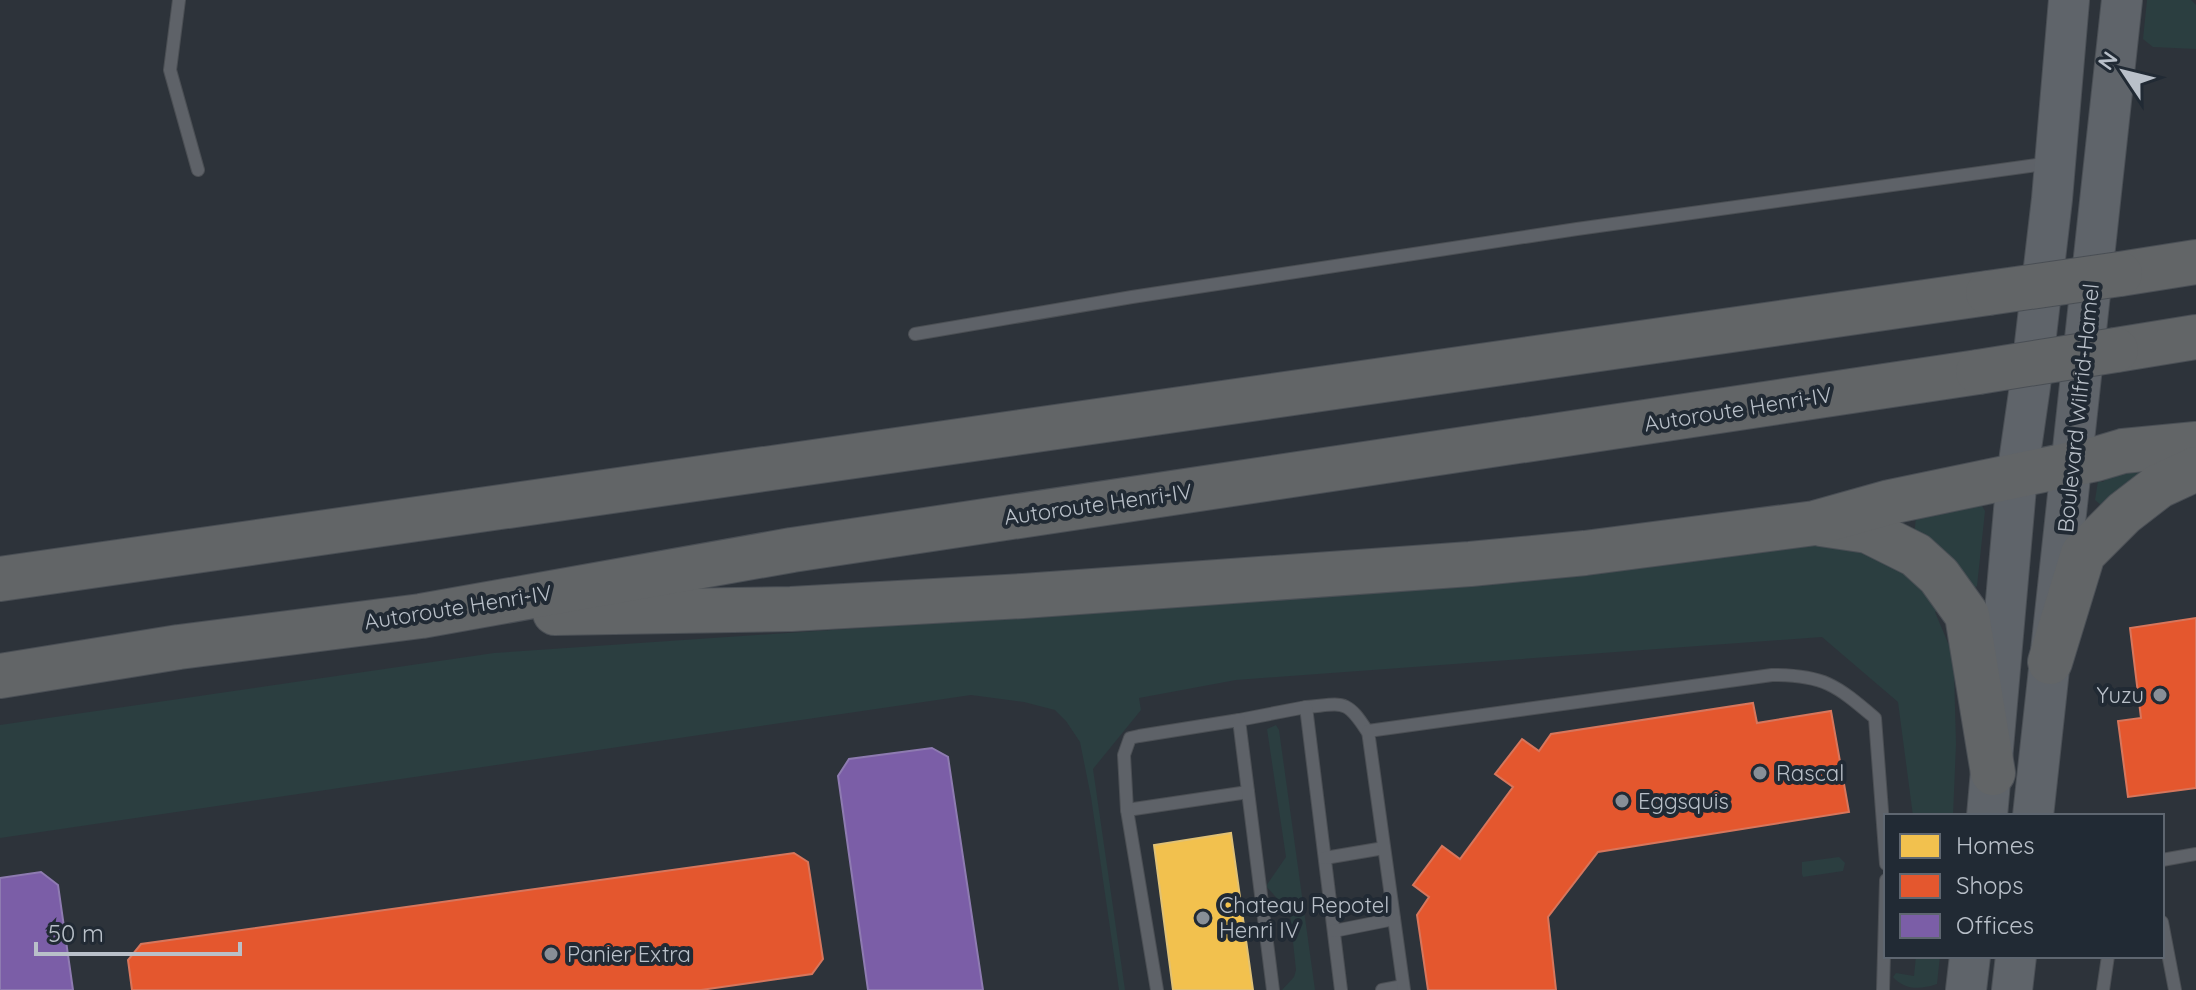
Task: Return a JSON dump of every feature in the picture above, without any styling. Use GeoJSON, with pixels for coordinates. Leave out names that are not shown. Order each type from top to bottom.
{"type":"FeatureCollection","features":[{"type":"Feature","properties":{"kind":"highway"},"geometry":{"type":"LineString","coordinates":[[0,579],[2196,262]]}},
{"type":"Feature","properties":{"kind":"highway","name":"Autoroute Henri-IV"},"geometry":{"type":"LineString","coordinates":[[0,676],[179,647],[421,616],[792,550],[2196,337]]}},
{"type":"Feature","properties":{"kind":"highway"},"geometry":{"type":"LineString","coordinates":[[421,616],[791,609],[1038,595],[1585,553],[1815,523],[1890,502],[2096,459],[2112,452],[2196,444]]}},
{"type":"Feature","properties":{"kind":"highway"},"geometry":{"type":"LineString","coordinates":[[2050,662],[2083,554],[2124,513],[2159,486],[2196,469]]}},
{"type":"Feature","properties":{"kind":"highway"},"geometry":{"type":"LineString","coordinates":[[1815,523],[1868,531],[1916,555],[1939,576],[1967,615],[1993,773]]}},
{"type":"Feature","properties":{"kind":"highway"},"geometry":{"type":"LineString","coordinates":[[0,561],[203,548]]}},
{"type":"Feature","properties":{"kind":"main road"},"geometry":{"type":"LineString","coordinates":[[1987,814],[2017,476],[2055,162],[2069,0]]}},
{"type":"Feature","properties":{"kind":"main road","name":"Boulevard Wilfrid-Hamel"},"geometry":{"type":"LineString","coordinates":[[2033,814],[2122,0]]}},
{"type":"Feature","properties":{"kind":"main road"},"geometry":{"type":"LineString","coordinates":[[1966,990],[1970,958]]}},
{"type":"Feature","properties":{"kind":"main road"},"geometry":{"type":"LineString","coordinates":[[2012,990],[2016,958]]}},
{"type":"Feature","properties":{"kind":"lane"},"geometry":{"type":"LineString","coordinates":[[179,0],[170,70],[198,170]]}},
{"type":"Feature","properties":{"kind":"lane"},"geometry":{"type":"LineString","coordinates":[[915,334],[1132,297],[1546,234],[2055,162]]}},
{"type":"Feature","properties":{"kind":"lane"},"geometry":{"type":"LineString","coordinates":[[1367,731],[1772,675],[1801,675],[1839,687],[1875,718],[1884,837]]}},
{"type":"Feature","properties":{"kind":"lane"},"geometry":{"type":"LineString","coordinates":[[1157,990],[1127,810],[1124,755],[1130,738],[1306,707],[1346,706],[1353,709],[1367,731],[1404,988],[1382,990]]}},
{"type":"Feature","properties":{"kind":"lane"},"geometry":{"type":"LineString","coordinates":[[1306,707],[1341,990]]}},
{"type":"Feature","properties":{"kind":"lane"},"geometry":{"type":"LineString","coordinates":[[1239,720],[1273,990]]}},
{"type":"Feature","properties":{"kind":"lane"},"geometry":{"type":"LineString","coordinates":[[1127,810],[1248,792]]}},
{"type":"Feature","properties":{"kind":"lane"},"geometry":{"type":"LineString","coordinates":[[1325,858],[1384,848]]}},
{"type":"Feature","properties":{"kind":"lane"},"geometry":{"type":"LineString","coordinates":[[2164,860],[2196,854]]}},
{"type":"Feature","properties":{"kind":"lane"},"geometry":{"type":"LineString","coordinates":[[1334,931],[1394,919]]}},
{"type":"Feature","properties":{"kind":"lane"},"geometry":{"type":"LineString","coordinates":[[2164,932],[2175,990]]}},
{"type":"Feature","properties":{"kind":"lane"},"geometry":{"type":"LineString","coordinates":[[1883,990],[1884,953]]}},
{"type":"Feature","properties":{"kind":"lane"},"geometry":{"type":"LineString","coordinates":[[2103,990],[2108,958]]}},
{"type":"Feature","properties":{"kind":"shaded area"},"geometry":{"type":"Polygon","coordinates":[[[2147,0],[2191,0],[2196,5],[2196,49],[2153,47],[2143,39],[2147,0]]]}},
{"type":"Feature","properties":{"kind":"shaded area"},"geometry":{"type":"Polygon","coordinates":[[[2154,465],[2106,509],[2095,500],[2098,481],[2103,482],[2112,473],[2154,465]]]}},
{"type":"Feature","properties":{"kind":"shaded area"},"geometry":{"type":"Polygon","coordinates":[[[1979,501],[1985,511],[1977,586],[1967,595],[1914,536],[1916,517],[1979,501]]]}},
{"type":"Feature","properties":{"kind":"shaded area"},"geometry":{"type":"Polygon","coordinates":[[[1825,544],[1872,547],[1946,607],[1935,612],[1953,655],[1956,744],[1953,814],[1913,814],[1898,702],[1822,637],[1236,680],[1139,698],[1141,710],[1093,769],[1125,990],[1119,990],[1080,742],[1055,710],[1024,702],[971,695],[0,838],[0,725],[494,653],[1444,588],[1825,544]]]}},
{"type":"Feature","properties":{"kind":"shaded area"},"geometry":{"type":"Polygon","coordinates":[[[1276,725],[1315,990],[1282,990],[1296,970],[1290,913],[1266,886],[1286,857],[1267,729],[1276,725]]]}},
{"type":"Feature","properties":{"kind":"shaded area"},"geometry":{"type":"Polygon","coordinates":[[[1839,857],[1845,863],[1843,871],[1803,877],[1802,862],[1839,857]]]}},
{"type":"Feature","properties":{"kind":"shaded area"},"geometry":{"type":"Polygon","coordinates":[[[1916,958],[1940,958],[1937,984],[1913,988],[1893,977],[1896,973],[1914,976],[1916,958]]]}},
{"type":"Feature","properties":{"kind":"building: Homes","name":"Chateau Repotel Henri IV"},"geometry":{"type":"Polygon","coordinates":[[[1231,833],[1253,990],[1173,990],[1154,845],[1231,833]]]}},
{"type":"Feature","properties":{"kind":"building: Shops"},"geometry":{"type":"Polygon","coordinates":[[[2196,618],[2196,788],[2128,797],[2118,721],[2141,718],[2130,628],[2196,618]]]}},
{"type":"Feature","properties":{"kind":"building: Shops"},"geometry":{"type":"Polygon","coordinates":[[[1753,703],[1757,723],[1831,711],[1849,812],[1598,852],[1548,917],[1556,990],[1428,990],[1417,915],[1429,897],[1413,885],[1442,846],[1460,859],[1513,787],[1495,774],[1522,739],[1539,751],[1551,734],[1753,703]]]}},
{"type":"Feature","properties":{"kind":"building: Shops"},"geometry":{"type":"Polygon","coordinates":[[[794,853],[808,862],[823,959],[812,974],[701,990],[132,990],[128,960],[141,944],[794,853]]]}},
{"type":"Feature","properties":{"kind":"building: Offices"},"geometry":{"type":"Polygon","coordinates":[[[932,748],[948,757],[983,990],[868,990],[838,776],[849,759],[932,748]]]}},
{"type":"Feature","properties":{"kind":"building: Offices"},"geometry":{"type":"Polygon","coordinates":[[[41,872],[58,885],[73,990],[0,990],[0,878],[41,872]]]}},
{"type":"Feature","properties":{"kind":"place","name":"Yuzu"},"geometry":{"type":"Point","coordinates":[2160,695]}},
{"type":"Feature","properties":{"kind":"place","name":"Rascal"},"geometry":{"type":"Point","coordinates":[1760,773]}},
{"type":"Feature","properties":{"kind":"place","name":"Eggsquis"},"geometry":{"type":"Point","coordinates":[1622,801]}},
{"type":"Feature","properties":{"kind":"place","name":"Chateau Repotel Henri IV"},"geometry":{"type":"Point","coordinates":[1203,918]}},
{"type":"Feature","properties":{"kind":"place","name":"Panier Extra"},"geometry":{"type":"Point","coordinates":[551,954]}}]}
